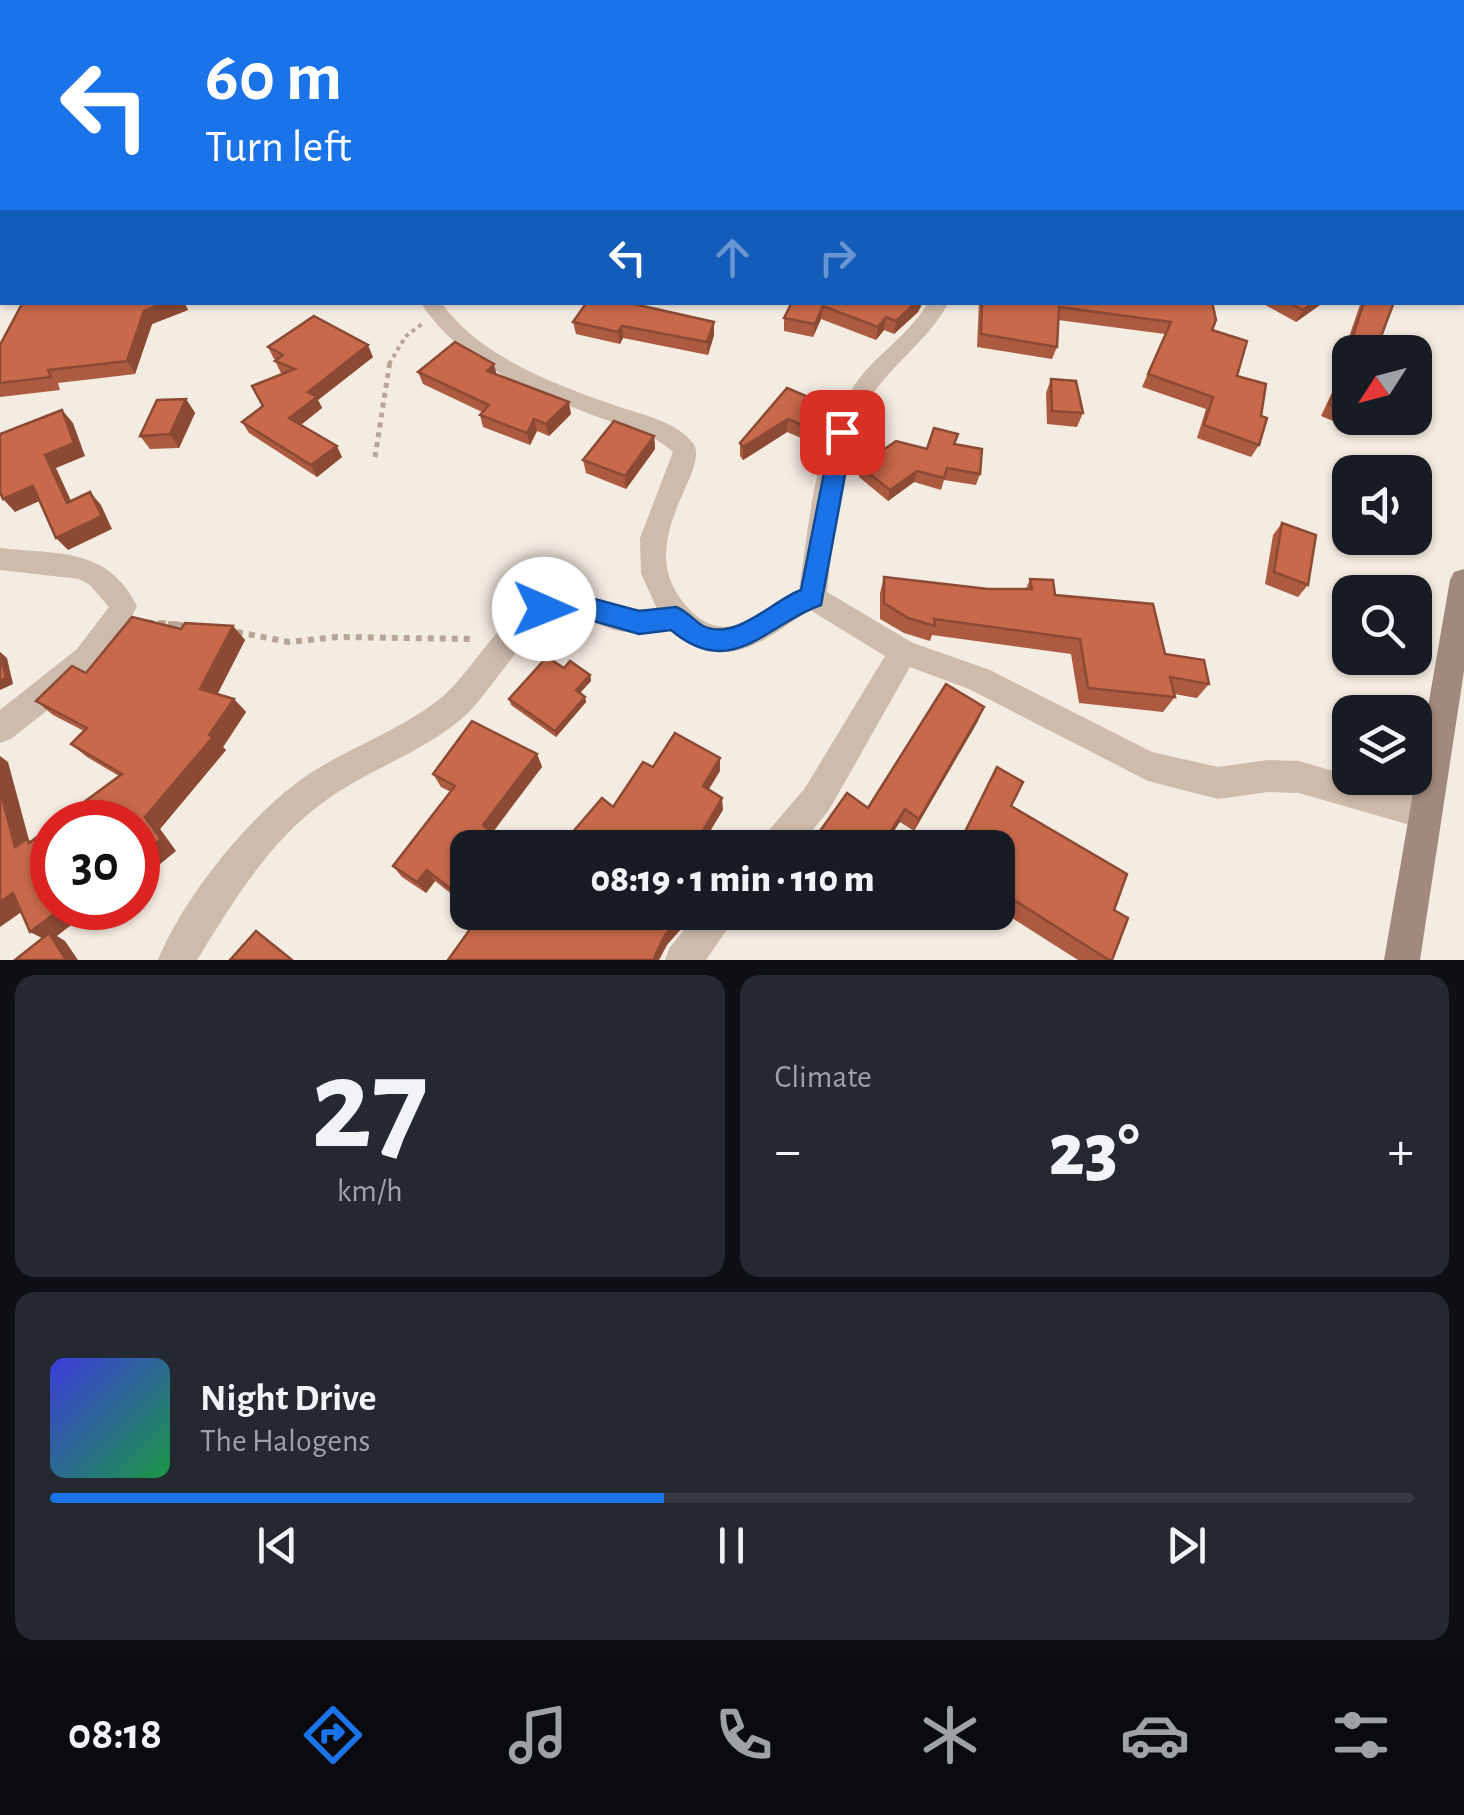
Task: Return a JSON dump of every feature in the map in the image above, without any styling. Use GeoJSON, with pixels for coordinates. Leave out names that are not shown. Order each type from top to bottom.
{"type":"FeatureCollection","features":[{"type":"Feature","properties":{"kind":"main road"},"geometry":{"type":"LineString","coordinates":[[1402,960],[1464,580]]}},
{"type":"Feature","properties":{"kind":"street"},"geometry":{"type":"LineString","coordinates":[[812,597],[842,432],[863,390],[926,325],[936,305]]}},
{"type":"Feature","properties":{"kind":"street"},"geometry":{"type":"LineString","coordinates":[[433,308],[447,328],[534,381],[663,432],[684,449],[686,459],[652,539],[653,568],[676,618],[697,636],[736,638],[763,628],[791,604],[812,597],[904,652],[979,679],[1148,766],[1218,783],[1268,776],[1299,777],[1424,813]]}},
{"type":"Feature","properties":{"kind":"street"},"geometry":{"type":"LineString","coordinates":[[0,559],[86,568],[111,580],[123,606],[118,623],[77,665],[0,729]]}},
{"type":"Feature","properties":{"kind":"street"},"geometry":{"type":"LineString","coordinates":[[176,960],[239,864],[282,815],[340,773],[432,725],[533,616],[553,607],[580,606],[639,622],[676,618]]}},
{"type":"Feature","properties":{"kind":"street"},"geometry":{"type":"LineString","coordinates":[[791,830],[817,799],[904,652]]}},
{"type":"Feature","properties":{"kind":"street"},"geometry":{"type":"LineString","coordinates":[[683,960],[707,930]]}},
{"type":"Feature","properties":{"kind":"path"},"geometry":{"type":"LineString","coordinates":[[375,456],[384,374],[401,340],[433,308]]}},
{"type":"Feature","properties":{"kind":"path"},"geometry":{"type":"LineString","coordinates":[[118,623],[198,626]]}},
{"type":"Feature","properties":{"kind":"path"},"geometry":{"type":"LineString","coordinates":[[231,632],[289,642],[337,637],[455,642],[522,631]]}},
{"type":"Feature","properties":{"kind":"building"},"geometry":{"type":"Polygon","coordinates":[[[21,305],[159,305],[144,311],[127,361],[48,370],[51,377],[0,383],[0,345],[21,305]]]}},
{"type":"Feature","properties":{"kind":"building"},"geometry":{"type":"Polygon","coordinates":[[[585,305],[638,305],[714,322],[707,342],[622,326],[618,332],[573,322],[585,305]]]}},
{"type":"Feature","properties":{"kind":"building"},"geometry":{"type":"Polygon","coordinates":[[[790,305],[913,305],[896,321],[886,317],[878,327],[823,306],[815,324],[784,318],[790,305]]]}},
{"type":"Feature","properties":{"kind":"building"},"geometry":{"type":"Polygon","coordinates":[[[982,305],[1213,305],[1216,320],[1212,330],[1247,341],[1237,376],[1266,384],[1261,416],[1267,418],[1259,445],[1204,425],[1213,397],[1148,374],[1171,322],[1059,307],[1057,347],[981,334],[982,305]]]}},
{"type":"Feature","properties":{"kind":"building"},"geometry":{"type":"Polygon","coordinates":[[[1363,305],[1393,305],[1382,335],[1353,335],[1363,305]]]}},
{"type":"Feature","properties":{"kind":"building"},"geometry":{"type":"Polygon","coordinates":[[[314,316],[368,345],[308,392],[317,397],[289,418],[337,446],[311,465],[242,422],[263,406],[252,386],[295,369],[275,361],[283,355],[268,347],[314,316]]]}},
{"type":"Feature","properties":{"kind":"building"},"geometry":{"type":"Polygon","coordinates":[[[455,342],[494,364],[487,371],[569,402],[546,424],[534,419],[527,433],[480,415],[489,405],[418,372],[455,342]]]}},
{"type":"Feature","properties":{"kind":"building"},"geometry":{"type":"Polygon","coordinates":[[[1051,379],[1076,381],[1083,413],[1052,411],[1051,379]]]}},
{"type":"Feature","properties":{"kind":"building"},"geometry":{"type":"Polygon","coordinates":[[[787,388],[825,404],[807,427],[788,419],[743,447],[740,443],[787,388]]]}},
{"type":"Feature","properties":{"kind":"building"},"geometry":{"type":"Polygon","coordinates":[[[186,399],[170,434],[140,436],[157,400],[186,399]]]}},
{"type":"Feature","properties":{"kind":"building"},"geometry":{"type":"Polygon","coordinates":[[[62,410],[74,443],[45,455],[67,503],[90,492],[102,516],[56,538],[33,486],[3,499],[0,434],[62,410]]]}},
{"type":"Feature","properties":{"kind":"building"},"geometry":{"type":"Polygon","coordinates":[[[614,421],[654,436],[625,476],[583,460],[614,421]]]}},
{"type":"Feature","properties":{"kind":"building"},"geometry":{"type":"Polygon","coordinates":[[[934,428],[958,434],[954,444],[982,449],[980,474],[947,468],[944,478],[917,471],[890,490],[860,466],[896,441],[927,449],[934,428]]]}},
{"type":"Feature","properties":{"kind":"building"},"geometry":{"type":"Polygon","coordinates":[[[1282,523],[1316,535],[1308,585],[1274,572],[1282,523]]]}},
{"type":"Feature","properties":{"kind":"building"},"geometry":{"type":"Polygon","coordinates":[[[884,577],[988,589],[1032,589],[1030,579],[1053,580],[1055,595],[1153,604],[1165,654],[1204,660],[1209,684],[1170,677],[1175,697],[1088,688],[1080,639],[934,619],[935,626],[908,618],[884,603],[884,577]]]}},
{"type":"Feature","properties":{"kind":"building"},"geometry":{"type":"Polygon","coordinates":[[[132,617],[181,629],[185,623],[233,626],[200,689],[234,699],[209,735],[213,737],[159,800],[87,800],[122,774],[71,744],[87,728],[36,701],[72,666],[86,673],[132,617]]]}},
{"type":"Feature","properties":{"kind":"building"},"geometry":{"type":"Polygon","coordinates":[[[0,653],[6,678],[0,681],[0,653]]]}},
{"type":"Feature","properties":{"kind":"building"},"geometry":{"type":"Polygon","coordinates":[[[547,657],[564,668],[570,661],[590,675],[576,690],[585,697],[555,731],[509,699],[547,657]]]}},
{"type":"Feature","properties":{"kind":"building"},"geometry":{"type":"Polygon","coordinates":[[[946,684],[984,707],[919,819],[905,809],[892,830],[821,830],[847,793],[868,808],[946,684]]]}},
{"type":"Feature","properties":{"kind":"building"},"geometry":{"type":"Polygon","coordinates":[[[472,721],[537,754],[483,825],[490,830],[450,830],[450,889],[427,870],[417,882],[393,866],[455,786],[433,774],[472,721]]]}},
{"type":"Feature","properties":{"kind":"building"},"geometry":{"type":"Polygon","coordinates":[[[675,733],[720,758],[703,786],[722,798],[703,830],[574,830],[602,798],[613,807],[643,762],[653,767],[675,733]]]}},
{"type":"Feature","properties":{"kind":"building"},"geometry":{"type":"Polygon","coordinates":[[[997,767],[1023,782],[1011,806],[1127,874],[1114,910],[1128,918],[1112,960],[1015,901],[1015,830],[966,830],[997,767]]]}},
{"type":"Feature","properties":{"kind":"building"},"geometry":{"type":"Polygon","coordinates":[[[0,790],[15,847],[27,839],[30,842],[33,930],[30,932],[13,893],[0,902],[0,790]]]}},
{"type":"Feature","properties":{"kind":"building"},"geometry":{"type":"Polygon","coordinates":[[[470,930],[670,930],[653,960],[448,960],[470,930]]]}},
{"type":"Feature","properties":{"kind":"building"},"geometry":{"type":"Polygon","coordinates":[[[256,931],[292,960],[230,960],[256,931]]]}},
{"type":"Feature","properties":{"kind":"building"},"geometry":{"type":"Polygon","coordinates":[[[49,933],[66,960],[15,960],[49,933]]]}},
{"type":"Feature","properties":{"kind":"route"},"geometry":{"type":"LineString","coordinates":[[544,609],[580,606],[639,622],[676,618],[697,636],[718,640],[763,628],[791,604],[812,597],[829,486],[842,432]]}}]}
